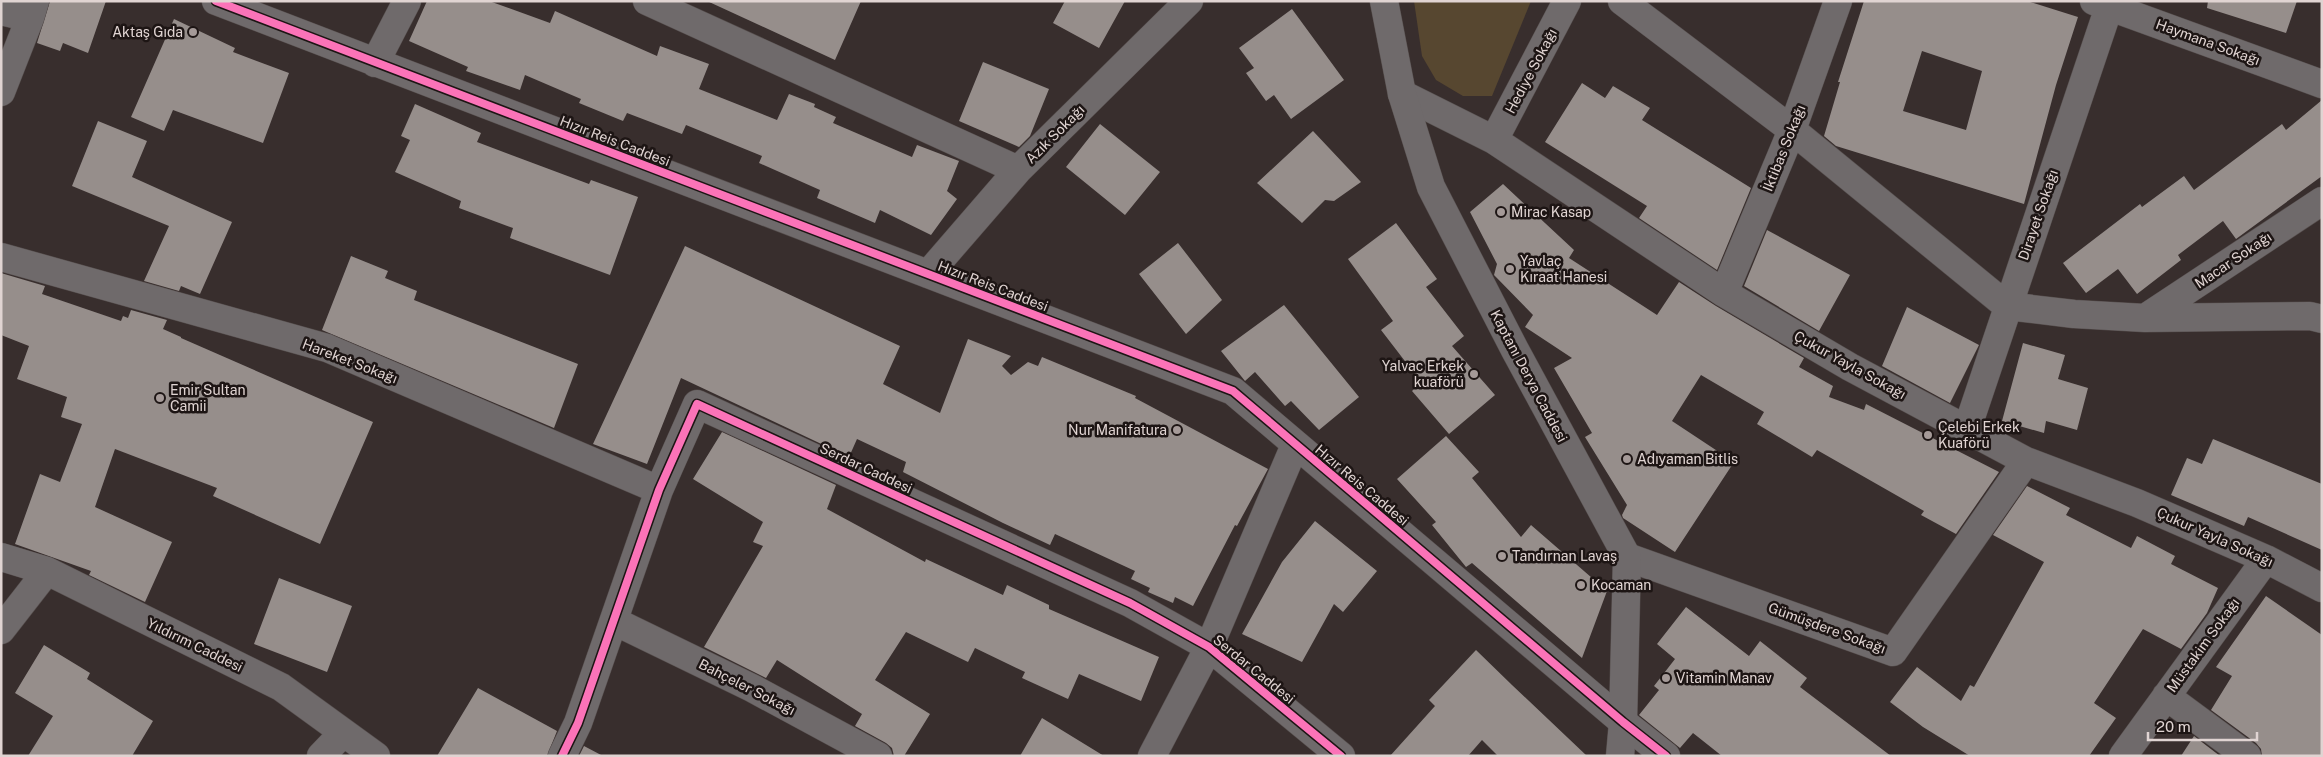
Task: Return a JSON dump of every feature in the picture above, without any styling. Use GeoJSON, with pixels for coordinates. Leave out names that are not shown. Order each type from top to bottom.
{"type":"FeatureCollection","features":[{"type":"Feature","properties":{"kind":"street","name":"Hızır Reis Caddesi"},"geometry":{"type":"LineString","coordinates":[[216,1],[1233,391],[1623,722],[1666,756]]}},
{"type":"Feature","properties":{"kind":"street"},"geometry":{"type":"LineString","coordinates":[[375,63],[407,1]]}},
{"type":"Feature","properties":{"kind":"street"},"geometry":{"type":"LineString","coordinates":[[647,1],[1018,170]]}},
{"type":"Feature","properties":{"kind":"street","name":"Azık Sokağı"},"geometry":{"type":"LineString","coordinates":[[928,274],[1018,170],[1190,1]]}},
{"type":"Feature","properties":{"kind":"street","name":"Kaptanı Derya Caddesi"},"geometry":{"type":"LineString","coordinates":[[1384,1],[1402,94],[1431,187],[1515,350],[1627,557],[1623,722],[1620,756]]}},
{"type":"Feature","properties":{"kind":"street","name":"Hediye Sokağı"},"geometry":{"type":"LineString","coordinates":[[1494,140],[1567,1]]}},
{"type":"Feature","properties":{"kind":"street"},"geometry":{"type":"LineString","coordinates":[[1622,1],[1792,130],[2007,306],[2074,314],[2145,318],[2310,316],[2322,319]]}},
{"type":"Feature","properties":{"kind":"street","name":"İktibas Sokağı"},"geometry":{"type":"LineString","coordinates":[[1724,293],[1792,130],[1838,1]]}},
{"type":"Feature","properties":{"kind":"street","name":"Haymana Sokağı"},"geometry":{"type":"LineString","coordinates":[[2105,3],[2322,84]]}},
{"type":"Feature","properties":{"kind":"street","name":"Dirayet Sokağı"},"geometry":{"type":"LineString","coordinates":[[1967,429],[2105,3]]}},
{"type":"Feature","properties":{"kind":"street"},"geometry":{"type":"LineString","coordinates":[[1,12],[33,10],[1,92]]}},
{"type":"Feature","properties":{"kind":"street","name":"Çukur Yayla Sokağı"},"geometry":{"type":"LineString","coordinates":[[1402,94],[1494,140],[1724,293],[1850,367],[2026,461],[2137,503],[2266,559],[2322,588]]}},
{"type":"Feature","properties":{"kind":"street","name":"Macar Sokağı"},"geometry":{"type":"LineString","coordinates":[[2145,318],[2322,201]]}},
{"type":"Feature","properties":{"kind":"street","name":"Hareket Sokağı"},"geometry":{"type":"LineString","coordinates":[[1,257],[326,348],[659,490]]}},
{"type":"Feature","properties":{"kind":"street","name":"Serdar Caddesi"},"geometry":{"type":"LineString","coordinates":[[562,756],[578,723],[659,490],[697,404],[1130,604],[1210,648],[1341,756]]}},
{"type":"Feature","properties":{"kind":"street"},"geometry":{"type":"LineString","coordinates":[[1152,756],[1210,648],[1295,445]]}},
{"type":"Feature","properties":{"kind":"street","name":"Gümüşdere Sokağı"},"geometry":{"type":"LineString","coordinates":[[1627,557],[1893,652],[2026,461]]}},
{"type":"Feature","properties":{"kind":"street","name":"Yıldırım Caddesi"},"geometry":{"type":"LineString","coordinates":[[1,557],[47,571],[281,687],[376,756]]}},
{"type":"Feature","properties":{"kind":"street","name":"Müstakim Sokağı"},"geometry":{"type":"LineString","coordinates":[[2123,756],[2266,559]]}},
{"type":"Feature","properties":{"kind":"street"},"geometry":{"type":"LineString","coordinates":[[1,630],[47,571]]}},
{"type":"Feature","properties":{"kind":"street","name":"Bahçeler Sokağı"},"geometry":{"type":"LineString","coordinates":[[614,621],[752,688],[878,756]]}},
{"type":"Feature","properties":{"kind":"street"},"geometry":{"type":"LineString","coordinates":[[2166,696],[2247,756]]}},
{"type":"Feature","properties":{"kind":"street"},"geometry":{"type":"LineString","coordinates":[[322,756],[343,733]]}},
{"type":"Feature","properties":{"kind":"shaded area"},"geometry":{"type":"Polygon","coordinates":[[[1414,1],[1531,1],[1492,96],[1463,96],[1436,80],[1422,56],[1414,1]]]}},
{"type":"Feature","properties":{"kind":"building"},"geometry":{"type":"Polygon","coordinates":[[[50,1],[106,1],[88,53],[63,43],[60,51],[37,43],[50,1]]]}},
{"type":"Feature","properties":{"kind":"building"},"geometry":{"type":"Polygon","coordinates":[[[427,1],[489,1],[550,23],[555,11],[657,56],[660,46],[709,64],[699,89],[777,120],[789,94],[815,104],[814,107],[836,117],[833,123],[912,157],[917,145],[959,161],[947,191],[957,199],[931,235],[880,210],[875,223],[817,198],[820,190],[759,163],[762,156],[686,125],[682,134],[627,113],[623,121],[579,103],[581,99],[525,75],[520,90],[466,71],[468,67],[409,41],[427,1]]]}},
{"type":"Feature","properties":{"kind":"building"},"geometry":{"type":"Polygon","coordinates":[[[707,1],[861,1],[835,60],[707,1]]]}},
{"type":"Feature","properties":{"kind":"building"},"geometry":{"type":"Polygon","coordinates":[[[1065,1],[1125,1],[1099,48],[1053,23],[1065,1]]]}},
{"type":"Feature","properties":{"kind":"building"},"geometry":{"type":"Polygon","coordinates":[[[1864,1],[2027,1],[2078,17],[2056,85],[2024,204],[1836,146],[1824,136],[1840,82],[1838,82],[1864,1]],[[1922,51],[1903,111],[1966,130],[1982,71],[1922,51]]]}},
{"type":"Feature","properties":{"kind":"building"},"geometry":{"type":"Polygon","coordinates":[[[2208,1],[2297,1],[2286,33],[2207,8],[2208,1]]]}},
{"type":"Feature","properties":{"kind":"building"},"geometry":{"type":"Polygon","coordinates":[[[1292,9],[1344,80],[1291,119],[1274,95],[1266,101],[1246,73],[1254,68],[1239,48],[1292,9]]]}},
{"type":"Feature","properties":{"kind":"building"},"geometry":{"type":"Polygon","coordinates":[[[174,19],[235,48],[233,52],[289,73],[263,143],[173,110],[164,131],[131,117],[174,19]]]}},
{"type":"Feature","properties":{"kind":"building"},"geometry":{"type":"Polygon","coordinates":[[[983,62],[1049,89],[1030,136],[1019,147],[959,121],[983,62]]]}},
{"type":"Feature","properties":{"kind":"building"},"geometry":{"type":"Polygon","coordinates":[[[1582,83],[1605,98],[1613,86],[1650,108],[1642,120],[1751,188],[1717,270],[1639,218],[1647,206],[1545,142],[1582,83]]]}},
{"type":"Feature","properties":{"kind":"building"},"geometry":{"type":"Polygon","coordinates":[[[2322,100],[2322,176],[2236,239],[2223,221],[2178,255],[2181,260],[2137,294],[2118,269],[2086,293],[2063,263],[2140,204],[2142,207],[2184,176],[2194,190],[2282,124],[2286,130],[2322,100]]]}},
{"type":"Feature","properties":{"kind":"building"},"geometry":{"type":"Polygon","coordinates":[[[415,104],[481,133],[477,142],[589,184],[591,180],[638,197],[610,275],[510,238],[513,228],[459,208],[461,201],[395,172],[410,140],[401,136],[415,104]]]}},
{"type":"Feature","properties":{"kind":"building"},"geometry":{"type":"Polygon","coordinates":[[[98,121],[147,141],[132,177],[232,222],[200,294],[181,286],[179,291],[144,281],[169,226],[72,186],[98,121]]]}},
{"type":"Feature","properties":{"kind":"building"},"geometry":{"type":"Polygon","coordinates":[[[1100,124],[1160,172],[1125,215],[1066,167],[1100,124]]]}},
{"type":"Feature","properties":{"kind":"building"},"geometry":{"type":"Polygon","coordinates":[[[1313,131],[1361,182],[1334,201],[1325,200],[1302,223],[1257,183],[1313,131]]]}},
{"type":"Feature","properties":{"kind":"building"},"geometry":{"type":"Polygon","coordinates":[[[1503,184],[1574,250],[1569,258],[1657,315],[1679,282],[1804,358],[1799,367],[1833,386],[1829,397],[1864,410],[1866,404],[1999,472],[1956,534],[1921,515],[1924,511],[1817,450],[1812,457],[1757,424],[1764,412],[1701,375],[1672,421],[1734,462],[1675,552],[1623,518],[1622,515],[1627,505],[1585,437],[1592,433],[1554,368],[1572,358],[1525,327],[1533,315],[1494,275],[1497,264],[1470,212],[1503,184]]]}},
{"type":"Feature","properties":{"kind":"building"},"geometry":{"type":"Polygon","coordinates":[[[1396,223],[1437,279],[1426,287],[1464,336],[1452,346],[1495,395],[1449,434],[1412,391],[1421,382],[1381,330],[1393,321],[1348,259],[1396,223]]]}},
{"type":"Feature","properties":{"kind":"building"},"geometry":{"type":"Polygon","coordinates":[[[1767,230],[1850,275],[1819,331],[1744,286],[1767,230]]]}},
{"type":"Feature","properties":{"kind":"building"},"geometry":{"type":"Polygon","coordinates":[[[1178,243],[1222,300],[1186,334],[1139,274],[1178,243]]]}},
{"type":"Feature","properties":{"kind":"building"},"geometry":{"type":"Polygon","coordinates":[[[685,246],[900,346],[883,384],[940,413],[968,339],[1011,356],[1002,366],[1011,375],[1028,362],[1038,366],[1042,357],[1136,396],[1135,398],[1268,469],[1237,526],[1235,525],[1193,606],[1175,597],[1173,603],[1148,592],[1150,588],[1131,579],[1135,571],[1055,534],[1050,545],[1003,523],[903,472],[906,462],[857,439],[849,457],[681,378],[647,464],[593,444],[685,246]]]}},
{"type":"Feature","properties":{"kind":"building"},"geometry":{"type":"Polygon","coordinates":[[[351,256],[388,271],[385,278],[417,291],[414,300],[578,364],[554,428],[322,330],[351,256]]]}},
{"type":"Feature","properties":{"kind":"building"},"geometry":{"type":"Polygon","coordinates":[[[1,273],[45,286],[42,294],[121,321],[123,316],[128,318],[131,310],[167,320],[163,329],[181,338],[373,422],[320,544],[213,496],[217,488],[115,449],[95,507],[172,542],[145,602],[89,575],[91,571],[15,544],[40,474],[60,482],[82,424],[61,417],[67,397],[17,379],[29,346],[1,335],[1,273]]]}},
{"type":"Feature","properties":{"kind":"building"},"geometry":{"type":"Polygon","coordinates":[[[1284,305],[1359,397],[1319,430],[1291,401],[1285,406],[1255,372],[1245,381],[1221,351],[1284,305]]]}},
{"type":"Feature","properties":{"kind":"building"},"geometry":{"type":"Polygon","coordinates":[[[1907,307],[1979,345],[1950,403],[1882,366],[1907,307]]]}},
{"type":"Feature","properties":{"kind":"building"},"geometry":{"type":"Polygon","coordinates":[[[2023,343],[2065,355],[2058,379],[2088,388],[2077,430],[2046,421],[2044,433],[2002,421],[2023,343]]]}},
{"type":"Feature","properties":{"kind":"building"},"geometry":{"type":"Polygon","coordinates":[[[722,432],[836,485],[827,509],[925,562],[926,559],[1003,595],[1007,585],[1049,605],[1049,609],[1159,657],[1141,701],[1079,674],[1068,699],[1022,678],[1025,672],[975,648],[968,662],[906,632],[875,680],[930,714],[904,756],[894,756],[892,748],[886,743],[855,726],[862,714],[777,660],[766,678],[704,647],[763,546],[753,542],[763,522],[693,479],[722,432]]]}},
{"type":"Feature","properties":{"kind":"building"},"geometry":{"type":"Polygon","coordinates":[[[1446,436],[1479,472],[1472,478],[1521,537],[1531,525],[1607,591],[1582,658],[1472,563],[1466,567],[1432,525],[1436,522],[1397,479],[1446,436]]]}},
{"type":"Feature","properties":{"kind":"building"},"geometry":{"type":"Polygon","coordinates":[[[2213,439],[2322,484],[2322,550],[2248,517],[2244,526],[2171,495],[2187,458],[2202,464],[2213,439]]]}},
{"type":"Feature","properties":{"kind":"building"},"geometry":{"type":"Polygon","coordinates":[[[2027,486],[2070,508],[2066,515],[2131,548],[2137,536],[2175,556],[2171,564],[2218,588],[2207,613],[2181,649],[2143,629],[2094,703],[2116,718],[2089,756],[1970,756],[1923,727],[1890,702],[1917,667],[1961,701],[1970,685],[1974,687],[2044,562],[1993,535],[2027,486]]]}},
{"type":"Feature","properties":{"kind":"building"},"geometry":{"type":"Polygon","coordinates":[[[1315,521],[1377,571],[1343,612],[1334,604],[1302,662],[1242,634],[1282,562],[1315,521]]]}},
{"type":"Feature","properties":{"kind":"building"},"geometry":{"type":"Polygon","coordinates":[[[279,578],[352,606],[327,672],[254,644],[279,578]]]}},
{"type":"Feature","properties":{"kind":"building"},"geometry":{"type":"Polygon","coordinates":[[[2266,596],[2322,635],[2322,756],[2262,756],[2261,749],[2256,743],[2211,710],[2232,676],[2216,667],[2266,596]]]}},
{"type":"Feature","properties":{"kind":"building"},"geometry":{"type":"Polygon","coordinates":[[[1686,607],[1749,656],[1760,641],[1807,678],[1800,687],[1891,756],[1722,756],[1693,733],[1680,748],[1639,715],[1659,690],[1654,686],[1675,659],[1657,644],[1686,607]]]}},
{"type":"Feature","properties":{"kind":"building"},"geometry":{"type":"Polygon","coordinates":[[[44,645],[90,673],[87,679],[153,721],[132,756],[28,756],[53,716],[15,693],[44,645]]]}},
{"type":"Feature","properties":{"kind":"building"},"geometry":{"type":"Polygon","coordinates":[[[1476,650],[1587,756],[1498,756],[1482,740],[1468,756],[1390,756],[1435,706],[1429,700],[1476,650]]]}},
{"type":"Feature","properties":{"kind":"building"},"geometry":{"type":"Polygon","coordinates":[[[478,688],[557,731],[547,756],[437,756],[478,688]]]}},
{"type":"Feature","properties":{"kind":"building"},"geometry":{"type":"Polygon","coordinates":[[[1042,718],[1104,756],[1020,756],[1042,718]]]}},
{"type":"Feature","properties":{"kind":"building"},"geometry":{"type":"Polygon","coordinates":[[[2194,736],[2220,756],[2181,756],[2194,736]]]}},
{"type":"Feature","properties":{"kind":"building"},"geometry":{"type":"Polygon","coordinates":[[[584,746],[603,756],[579,756],[584,746]]]}},
{"type":"Feature","properties":{"kind":"cycle path"},"geometry":{"type":"LineString","coordinates":[[216,1],[1233,391],[1623,722],[1666,756]]}},
{"type":"Feature","properties":{"kind":"cycle path"},"geometry":{"type":"LineString","coordinates":[[562,756],[578,723],[659,490],[697,404],[1130,603],[1209,647],[1341,756]]}},
{"type":"Feature","properties":{"kind":"place","name":"Aktaş Gıda"},"geometry":{"type":"Point","coordinates":[193,32]}},
{"type":"Feature","properties":{"kind":"place","name":"Mirac Kasap"},"geometry":{"type":"Point","coordinates":[1501,212]}},
{"type":"Feature","properties":{"kind":"place","name":"Yavlaç Kıraat Hanesi"},"geometry":{"type":"Point","coordinates":[1510,269]}},
{"type":"Feature","properties":{"kind":"place","name":"Yalvac Erkek kuaförü"},"geometry":{"type":"Point","coordinates":[1474,374]}},
{"type":"Feature","properties":{"kind":"place","name":"Emir Sultan Camii"},"geometry":{"type":"Point","coordinates":[160,398]}},
{"type":"Feature","properties":{"kind":"place","name":"Nur Manifatura"},"geometry":{"type":"Point","coordinates":[1177,430]}},
{"type":"Feature","properties":{"kind":"place","name":"Çelebi Erkek Kuaförü"},"geometry":{"type":"Point","coordinates":[1928,435]}},
{"type":"Feature","properties":{"kind":"place","name":"Adıyaman Bitlis"},"geometry":{"type":"Point","coordinates":[1627,459]}},
{"type":"Feature","properties":{"kind":"place","name":"Tandırnan Lavaş"},"geometry":{"type":"Point","coordinates":[1502,556]}},
{"type":"Feature","properties":{"kind":"place","name":"Kocaman"},"geometry":{"type":"Point","coordinates":[1581,585]}},
{"type":"Feature","properties":{"kind":"place","name":"Vitamin Manav"},"geometry":{"type":"Point","coordinates":[1666,678]}}]}
